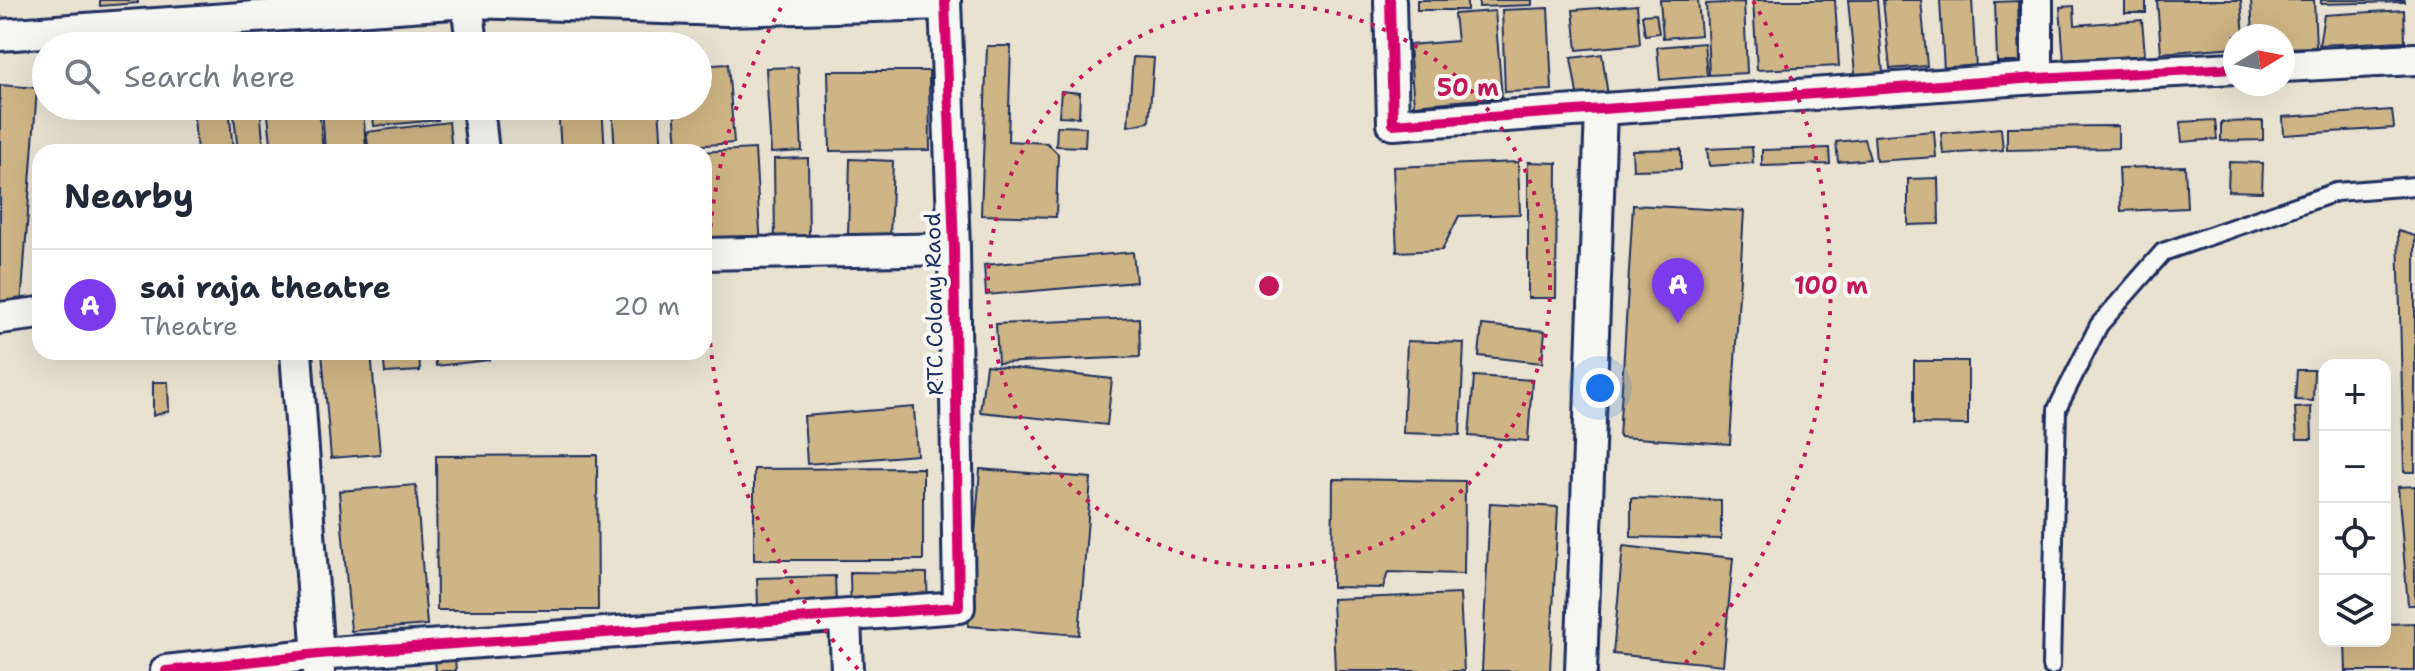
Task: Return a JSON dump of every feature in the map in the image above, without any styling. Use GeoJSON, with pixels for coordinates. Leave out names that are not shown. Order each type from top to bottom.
{"type":"FeatureCollection","features":[{"type":"Feature","properties":{"kind":"street"},"geometry":{"type":"LineString","coordinates":[[1390,0],[1393,124],[2037,78],[2223,69]]}},
{"type":"Feature","properties":{"kind":"street"},"geometry":{"type":"LineString","coordinates":[[2037,0],[2037,78]]}},
{"type":"Feature","properties":{"kind":"street"},"geometry":{"type":"LineString","coordinates":[[41,32],[467,1],[727,10],[945,2]]}},
{"type":"Feature","properties":{"kind":"street"},"geometry":{"type":"LineString","coordinates":[[467,1],[470,32]]}},
{"type":"Feature","properties":{"kind":"street","name":"RTC Colony Raod"},"geometry":{"type":"LineString","coordinates":[[845,616],[959,607],[954,249],[945,2]]}},
{"type":"Feature","properties":{"kind":"street"},"geometry":{"type":"LineString","coordinates":[[0,35],[32,33]]}},
{"type":"Feature","properties":{"kind":"street"},"geometry":{"type":"LineString","coordinates":[[2295,65],[2415,59]]}},
{"type":"Feature","properties":{"kind":"street"},"geometry":{"type":"LineString","coordinates":[[1581,671],[1601,110]]}},
{"type":"Feature","properties":{"kind":"street"},"geometry":{"type":"LineString","coordinates":[[480,120],[482,144]]}},
{"type":"Feature","properties":{"kind":"street"},"geometry":{"type":"LineString","coordinates":[[712,254],[954,249]]}},
{"type":"Feature","properties":{"kind":"street"},"geometry":{"type":"LineString","coordinates":[[0,318],[32,314]]}},
{"type":"Feature","properties":{"kind":"street"},"geometry":{"type":"LineString","coordinates":[[297,360],[318,663]]}},
{"type":"Feature","properties":{"kind":"street"},"geometry":{"type":"LineString","coordinates":[[166,671],[318,663],[845,616],[847,671]]}},
{"type":"Feature","properties":{"kind":"lane"},"geometry":{"type":"LineString","coordinates":[[2051,666],[2057,409],[2099,325],[2163,252],[2336,192],[2415,186]]}},
{"type":"Feature","properties":{"kind":"building"},"geometry":{"type":"Polygon","coordinates":[[[100,0],[138,0],[138,3],[100,6],[100,0]]]}},
{"type":"Feature","properties":{"kind":"building"},"geometry":{"type":"Polygon","coordinates":[[[1417,0],[1467,0],[1467,10],[1417,10],[1417,0]]]}},
{"type":"Feature","properties":{"kind":"building"},"geometry":{"type":"Polygon","coordinates":[[[1479,0],[1532,0],[1532,5],[1479,7],[1479,0]]]}},
{"type":"Feature","properties":{"kind":"building"},"geometry":{"type":"Polygon","coordinates":[[[1660,0],[1698,0],[1701,35],[1663,38],[1660,0]]]}},
{"type":"Feature","properties":{"kind":"building"},"geometry":{"type":"Polygon","coordinates":[[[1753,0],[1835,0],[1839,66],[1757,70],[1753,0]]]}},
{"type":"Feature","properties":{"kind":"building"},"geometry":{"type":"Polygon","coordinates":[[[1848,0],[1877,0],[1883,73],[1855,74],[1848,0]]]}},
{"type":"Feature","properties":{"kind":"building"},"geometry":{"type":"Polygon","coordinates":[[[1883,0],[1921,0],[1927,66],[1890,69],[1883,0]]]}},
{"type":"Feature","properties":{"kind":"building"},"geometry":{"type":"Polygon","coordinates":[[[1940,0],[1972,0],[1976,69],[1944,71],[1940,0]]]}},
{"type":"Feature","properties":{"kind":"building"},"geometry":{"type":"Polygon","coordinates":[[[2125,0],[2146,0],[2146,13],[2125,13],[2125,0]]]}},
{"type":"Feature","properties":{"kind":"building"},"geometry":{"type":"Polygon","coordinates":[[[2157,0],[2241,0],[2243,24],[2223,24],[2223,48],[2161,53],[2157,0]]]}},
{"type":"Feature","properties":{"kind":"building"},"geometry":{"type":"Polygon","coordinates":[[[2251,0],[2314,0],[2316,47],[2295,48],[2295,24],[2252,24],[2251,0]]]}},
{"type":"Feature","properties":{"kind":"building"},"geometry":{"type":"Polygon","coordinates":[[[2321,0],[2404,0],[2404,2],[2321,4],[2321,0]]]}},
{"type":"Feature","properties":{"kind":"building"},"geometry":{"type":"Polygon","coordinates":[[[2018,1],[2020,62],[1997,62],[1995,2],[2018,1]]]}},
{"type":"Feature","properties":{"kind":"building"},"geometry":{"type":"Polygon","coordinates":[[[1744,2],[1747,73],[1709,75],[1706,4],[1744,2]]]}},
{"type":"Feature","properties":{"kind":"building"},"geometry":{"type":"Polygon","coordinates":[[[1637,5],[1640,44],[1577,50],[1573,10],[1637,5]]]}},
{"type":"Feature","properties":{"kind":"building"},"geometry":{"type":"Polygon","coordinates":[[[2074,6],[2075,25],[2142,20],[2145,55],[2064,62],[2060,7],[2074,6]]]}},
{"type":"Feature","properties":{"kind":"building"},"geometry":{"type":"Polygon","coordinates":[[[1548,8],[1552,90],[1505,92],[1502,10],[1548,8]]]}},
{"type":"Feature","properties":{"kind":"building"},"geometry":{"type":"Polygon","coordinates":[[[2404,10],[2405,41],[2319,45],[2324,15],[2404,10]]]}},
{"type":"Feature","properties":{"kind":"building"},"geometry":{"type":"Polygon","coordinates":[[[1495,11],[1502,97],[1414,105],[1409,45],[1457,41],[1454,14],[1495,11]]]}},
{"type":"Feature","properties":{"kind":"building"},"geometry":{"type":"Polygon","coordinates":[[[1656,14],[1659,33],[1645,35],[1642,15],[1656,14]]]}},
{"type":"Feature","properties":{"kind":"building"},"geometry":{"type":"Polygon","coordinates":[[[1704,43],[1707,76],[1660,80],[1657,47],[1704,43]]]}},
{"type":"Feature","properties":{"kind":"building"},"geometry":{"type":"Polygon","coordinates":[[[987,46],[1011,46],[1008,141],[1047,143],[1058,154],[1056,217],[981,215],[987,46]]]}},
{"type":"Feature","properties":{"kind":"building"},"geometry":{"type":"Polygon","coordinates":[[[1602,54],[1608,96],[1578,100],[1571,58],[1602,54]]]}},
{"type":"Feature","properties":{"kind":"building"},"geometry":{"type":"Polygon","coordinates":[[[1133,57],[1154,58],[1149,122],[1128,126],[1133,57]]]}},
{"type":"Feature","properties":{"kind":"building"},"geometry":{"type":"Polygon","coordinates":[[[728,64],[734,143],[677,144],[675,120],[712,120],[712,65],[728,64]]]}},
{"type":"Feature","properties":{"kind":"building"},"geometry":{"type":"Polygon","coordinates":[[[798,67],[802,151],[771,153],[766,68],[798,67]]]}},
{"type":"Feature","properties":{"kind":"building"},"geometry":{"type":"Polygon","coordinates":[[[828,71],[929,71],[930,150],[830,151],[828,71]]]}},
{"type":"Feature","properties":{"kind":"building"},"geometry":{"type":"Polygon","coordinates":[[[0,85],[32,88],[32,120],[35,120],[20,321],[0,320],[0,85]]]}},
{"type":"Feature","properties":{"kind":"building"},"geometry":{"type":"Polygon","coordinates":[[[1061,91],[1080,93],[1079,117],[1059,116],[1061,91]]]}},
{"type":"Feature","properties":{"kind":"building"},"geometry":{"type":"Polygon","coordinates":[[[2392,110],[2394,128],[2284,135],[2283,117],[2392,110]]]}},
{"type":"Feature","properties":{"kind":"building"},"geometry":{"type":"Polygon","coordinates":[[[194,120],[230,120],[232,144],[196,144],[194,120]]]}},
{"type":"Feature","properties":{"kind":"building"},"geometry":{"type":"Polygon","coordinates":[[[235,120],[261,120],[263,144],[237,144],[235,120]]]}},
{"type":"Feature","properties":{"kind":"building"},"geometry":{"type":"Polygon","coordinates":[[[269,120],[320,120],[322,144],[271,144],[269,120]]]}},
{"type":"Feature","properties":{"kind":"building"},"geometry":{"type":"Polygon","coordinates":[[[323,120],[364,120],[366,144],[324,144],[323,120]]]}},
{"type":"Feature","properties":{"kind":"building"},"geometry":{"type":"Polygon","coordinates":[[[373,120],[438,120],[374,126],[373,120]]]}},
{"type":"Feature","properties":{"kind":"building"},"geometry":{"type":"Polygon","coordinates":[[[559,120],[603,120],[604,144],[560,144],[559,120]]]}},
{"type":"Feature","properties":{"kind":"building"},"geometry":{"type":"Polygon","coordinates":[[[613,120],[660,120],[661,144],[614,144],[613,120]]]}},
{"type":"Feature","properties":{"kind":"building"},"geometry":{"type":"Polygon","coordinates":[[[2215,120],[2217,139],[2182,142],[2180,122],[2215,120]]]}},
{"type":"Feature","properties":{"kind":"building"},"geometry":{"type":"Polygon","coordinates":[[[2263,121],[2263,140],[2221,141],[2221,122],[2263,121]]]}},
{"type":"Feature","properties":{"kind":"building"},"geometry":{"type":"Polygon","coordinates":[[[449,122],[451,144],[368,144],[366,132],[449,122]]]}},
{"type":"Feature","properties":{"kind":"building"},"geometry":{"type":"Polygon","coordinates":[[[1057,126],[1086,127],[1085,147],[1056,146],[1057,126]]]}},
{"type":"Feature","properties":{"kind":"building"},"geometry":{"type":"Polygon","coordinates":[[[2118,126],[2118,148],[2007,150],[2007,127],[2118,126]]]}},
{"type":"Feature","properties":{"kind":"building"},"geometry":{"type":"Polygon","coordinates":[[[2001,128],[2003,150],[1943,154],[1941,133],[2001,128]]]}},
{"type":"Feature","properties":{"kind":"building"},"geometry":{"type":"Polygon","coordinates":[[[1934,131],[1936,157],[1876,161],[1874,136],[1934,131]]]}},
{"type":"Feature","properties":{"kind":"building"},"geometry":{"type":"Polygon","coordinates":[[[1864,139],[1870,159],[1838,162],[1836,142],[1864,139]]]}},
{"type":"Feature","properties":{"kind":"building"},"geometry":{"type":"Polygon","coordinates":[[[1752,147],[1753,163],[1709,166],[1707,149],[1752,147]]]}},
{"type":"Feature","properties":{"kind":"building"},"geometry":{"type":"Polygon","coordinates":[[[1829,148],[1830,164],[1762,166],[1762,150],[1829,148]]]}},
{"type":"Feature","properties":{"kind":"building"},"geometry":{"type":"Polygon","coordinates":[[[755,149],[761,248],[712,251],[712,151],[755,149]]]}},
{"type":"Feature","properties":{"kind":"building"},"geometry":{"type":"Polygon","coordinates":[[[1681,149],[1681,169],[1633,170],[1632,150],[1681,149]]]}},
{"type":"Feature","properties":{"kind":"building"},"geometry":{"type":"Polygon","coordinates":[[[808,158],[809,244],[775,244],[774,159],[808,158]]]}},
{"type":"Feature","properties":{"kind":"building"},"geometry":{"type":"Polygon","coordinates":[[[850,159],[893,161],[890,237],[848,236],[850,159]]]}},
{"type":"Feature","properties":{"kind":"building"},"geometry":{"type":"Polygon","coordinates":[[[1518,162],[1520,214],[1459,216],[1442,250],[1397,252],[1393,167],[1518,162]]]}},
{"type":"Feature","properties":{"kind":"building"},"geometry":{"type":"Polygon","coordinates":[[[1528,162],[1557,163],[1556,298],[1528,298],[1528,162]]]}},
{"type":"Feature","properties":{"kind":"building"},"geometry":{"type":"Polygon","coordinates":[[[2229,162],[2263,163],[2262,192],[2228,191],[2229,162]]]}},
{"type":"Feature","properties":{"kind":"building"},"geometry":{"type":"Polygon","coordinates":[[[2185,166],[2187,208],[2121,211],[2119,168],[2185,166]]]}},
{"type":"Feature","properties":{"kind":"building"},"geometry":{"type":"Polygon","coordinates":[[[1938,178],[1939,224],[1908,225],[1908,179],[1938,178]]]}},
{"type":"Feature","properties":{"kind":"building"},"geometry":{"type":"Polygon","coordinates":[[[1633,205],[1744,211],[1730,444],[1619,437],[1633,205]]]}},
{"type":"Feature","properties":{"kind":"building"},"geometry":{"type":"Polygon","coordinates":[[[2398,231],[2415,236],[2415,472],[2404,472],[2398,231]]]}},
{"type":"Feature","properties":{"kind":"building"},"geometry":{"type":"Polygon","coordinates":[[[1133,252],[1136,282],[986,295],[984,265],[1133,252]]]}},
{"type":"Feature","properties":{"kind":"building"},"geometry":{"type":"Polygon","coordinates":[[[1139,318],[1140,357],[998,363],[996,324],[1139,318]]]}},
{"type":"Feature","properties":{"kind":"building"},"geometry":{"type":"Polygon","coordinates":[[[1482,325],[1545,331],[1542,363],[1479,356],[1482,325]]]}},
{"type":"Feature","properties":{"kind":"building"},"geometry":{"type":"Polygon","coordinates":[[[1407,341],[1464,343],[1460,435],[1403,433],[1407,341]]]}},
{"type":"Feature","properties":{"kind":"building"},"geometry":{"type":"Polygon","coordinates":[[[323,360],[372,360],[380,454],[331,458],[323,360]]]}},
{"type":"Feature","properties":{"kind":"building"},"geometry":{"type":"Polygon","coordinates":[[[384,360],[419,360],[420,371],[385,373],[384,360]]]}},
{"type":"Feature","properties":{"kind":"building"},"geometry":{"type":"Polygon","coordinates":[[[436,360],[489,360],[436,366],[436,360]]]}},
{"type":"Feature","properties":{"kind":"building"},"geometry":{"type":"Polygon","coordinates":[[[1914,361],[1968,361],[1968,425],[1914,424],[1914,361]]]}},
{"type":"Feature","properties":{"kind":"building"},"geometry":{"type":"Polygon","coordinates":[[[986,365],[1112,379],[1107,425],[980,412],[986,365]]]}},
{"type":"Feature","properties":{"kind":"building"},"geometry":{"type":"Polygon","coordinates":[[[2297,370],[2314,370],[2313,401],[2295,400],[2297,370]]]}},
{"type":"Feature","properties":{"kind":"building"},"geometry":{"type":"Polygon","coordinates":[[[1474,376],[1532,380],[1528,441],[1469,436],[1474,376]]]}},
{"type":"Feature","properties":{"kind":"building"},"geometry":{"type":"Polygon","coordinates":[[[153,382],[168,382],[169,411],[153,416],[153,382]]]}},
{"type":"Feature","properties":{"kind":"building"},"geometry":{"type":"Polygon","coordinates":[[[914,407],[917,455],[807,464],[804,416],[914,407]]]}},
{"type":"Feature","properties":{"kind":"building"},"geometry":{"type":"Polygon","coordinates":[[[2311,407],[2312,439],[2297,439],[2295,408],[2311,407]]]}},
{"type":"Feature","properties":{"kind":"building"},"geometry":{"type":"Polygon","coordinates":[[[597,455],[598,610],[437,610],[436,456],[597,455]]]}},
{"type":"Feature","properties":{"kind":"building"},"geometry":{"type":"Polygon","coordinates":[[[923,468],[923,560],[754,560],[754,469],[923,468]]]}},
{"type":"Feature","properties":{"kind":"building"},"geometry":{"type":"Polygon","coordinates":[[[980,469],[1091,478],[1079,635],[968,626],[980,469]]]}},
{"type":"Feature","properties":{"kind":"building"},"geometry":{"type":"Polygon","coordinates":[[[1333,479],[1465,481],[1464,574],[1388,572],[1383,588],[1332,587],[1333,479]]]}},
{"type":"Feature","properties":{"kind":"building"},"geometry":{"type":"Polygon","coordinates":[[[416,485],[427,625],[351,631],[339,491],[416,485]]]}},
{"type":"Feature","properties":{"kind":"building"},"geometry":{"type":"Polygon","coordinates":[[[2415,486],[2415,605],[2408,605],[2398,487],[2415,486]]]}},
{"type":"Feature","properties":{"kind":"building"},"geometry":{"type":"Polygon","coordinates":[[[1631,498],[1721,500],[1721,539],[1631,537],[1631,498]]]}},
{"type":"Feature","properties":{"kind":"building"},"geometry":{"type":"Polygon","coordinates":[[[1490,503],[1558,507],[1550,671],[1482,671],[1490,503]]]}},
{"type":"Feature","properties":{"kind":"building"},"geometry":{"type":"Polygon","coordinates":[[[1623,546],[1733,558],[1723,665],[1613,654],[1623,546]]]}},
{"type":"Feature","properties":{"kind":"building"},"geometry":{"type":"Polygon","coordinates":[[[850,572],[927,573],[928,624],[851,625],[850,572]]]}},
{"type":"Feature","properties":{"kind":"building"},"geometry":{"type":"Polygon","coordinates":[[[835,576],[837,629],[759,632],[757,578],[835,576]]]}},
{"type":"Feature","properties":{"kind":"building"},"geometry":{"type":"Polygon","coordinates":[[[1460,594],[1464,671],[1335,671],[1332,599],[1460,594]]]}},
{"type":"Feature","properties":{"kind":"building"},"geometry":{"type":"Polygon","coordinates":[[[2415,623],[2415,671],[2346,671],[2345,647],[2391,647],[2391,624],[2415,623]]]}},
{"type":"Feature","properties":{"kind":"building"},"geometry":{"type":"Polygon","coordinates":[[[455,658],[456,671],[436,671],[435,659],[455,658]]]}},
{"type":"Feature","properties":{"kind":"cycle path"},"geometry":{"type":"LineString","coordinates":[[166,671],[318,654],[959,607],[954,249],[945,0]]}},
{"type":"Feature","properties":{"kind":"cycle path"},"geometry":{"type":"LineString","coordinates":[[1390,0],[1393,124],[2037,78],[2223,69]]}},
{"type":"Feature","properties":{"kind":"place","name":"sai raja theatre"},"geometry":{"type":"Point","coordinates":[1678,324]}}]}
